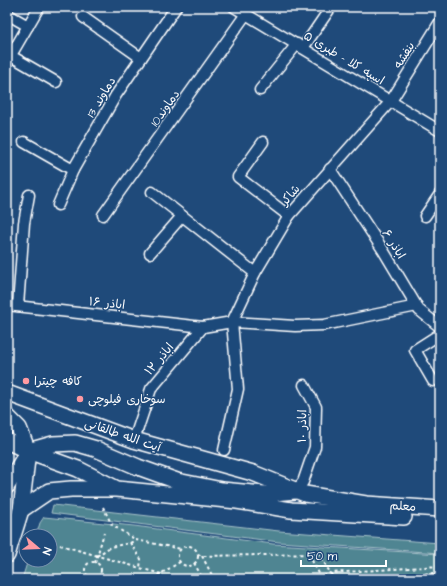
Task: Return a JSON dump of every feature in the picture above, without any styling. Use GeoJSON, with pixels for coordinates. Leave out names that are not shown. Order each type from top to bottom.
{"type":"FeatureCollection","features":[{"type":"Feature","properties":{"kind":"main road","name":"آیت الله طالقانی"},"geometry":{"type":"LineString","coordinates":[[7,393],[134,440],[253,473],[296,490]]}},
{"type":"Feature","properties":{"kind":"main road"},"geometry":{"type":"LineString","coordinates":[[7,416],[19,428],[28,451],[21,510],[7,555]]}},
{"type":"Feature","properties":{"kind":"main road"},"geometry":{"type":"LineString","coordinates":[[7,441],[28,451],[78,468],[117,489]]}},
{"type":"Feature","properties":{"kind":"main road"},"geometry":{"type":"LineString","coordinates":[[7,486],[28,451],[53,444],[75,442],[96,449],[138,468],[177,481],[222,490],[264,494],[296,490]]}},
{"type":"Feature","properties":{"kind":"main road"},"geometry":{"type":"LineString","coordinates":[[78,468],[72,463],[72,455],[76,448],[84,446]]}},
{"type":"Feature","properties":{"kind":"main road"},"geometry":{"type":"LineString","coordinates":[[21,510],[49,491],[71,489],[117,489],[237,501],[291,510],[440,519]]}},
{"type":"Feature","properties":{"kind":"main road","name":"معلم"},"geometry":{"type":"LineString","coordinates":[[296,490],[305,494],[366,504],[440,509]]}},
{"type":"Feature","properties":{"kind":"street"},"geometry":{"type":"LineString","coordinates":[[39,7],[9,59],[56,82]]}},
{"type":"Feature","properties":{"kind":"street","name":"دماوند 13"},"geometry":{"type":"LineString","coordinates":[[58,205],[73,170],[116,95],[176,7]]}},
{"type":"Feature","properties":{"kind":"street","name":"اسپه کلا - طبری ۵"},"geometry":{"type":"LineString","coordinates":[[234,7],[440,131]]}},
{"type":"Feature","properties":{"kind":"street"},"geometry":{"type":"LineString","coordinates":[[260,90],[300,46],[331,7]]}},
{"type":"Feature","properties":{"kind":"street"},"geometry":{"type":"LineString","coordinates":[[7,14],[28,26]]}},
{"type":"Feature","properties":{"kind":"street","name":"دماوند10"},"geometry":{"type":"LineString","coordinates":[[103,215],[246,14]]}},
{"type":"Feature","properties":{"kind":"street"},"geometry":{"type":"LineString","coordinates":[[83,17],[141,58]]}},
{"type":"Feature","properties":{"kind":"street","name":"بنفشه"},"geometry":{"type":"LineString","coordinates":[[391,101],[440,22]]}},
{"type":"Feature","properties":{"kind":"street","name":"شاکر"},"geometry":{"type":"LineString","coordinates":[[232,322],[255,273],[289,216],[391,101]]}},
{"type":"Feature","properties":{"kind":"street"},"geometry":{"type":"LineString","coordinates":[[24,142],[73,170]]}},
{"type":"Feature","properties":{"kind":"street"},"geometry":{"type":"LineString","coordinates":[[263,142],[238,177],[289,216]]}},
{"type":"Feature","properties":{"kind":"street","name":"اباذر ۶"},"geometry":{"type":"LineString","coordinates":[[330,169],[383,250],[419,310],[440,327]]}},
{"type":"Feature","properties":{"kind":"street"},"geometry":{"type":"LineString","coordinates":[[152,192],[255,273]]}},
{"type":"Feature","properties":{"kind":"street"},"geometry":{"type":"LineString","coordinates":[[425,216],[440,194]]}},
{"type":"Feature","properties":{"kind":"street"},"geometry":{"type":"LineString","coordinates":[[18,306],[24,223],[29,195]]}},
{"type":"Feature","properties":{"kind":"street"},"geometry":{"type":"LineString","coordinates":[[150,252],[182,216]]}},
{"type":"Feature","properties":{"kind":"street","name":"اباذر ۱۶"},"geometry":{"type":"LineString","coordinates":[[7,305],[203,327]]}},
{"type":"Feature","properties":{"kind":"street"},"geometry":{"type":"LineString","coordinates":[[203,327],[232,322],[295,326],[324,326],[417,306]]}},
{"type":"Feature","properties":{"kind":"street"},"geometry":{"type":"LineString","coordinates":[[224,450],[238,389],[232,322]]}},
{"type":"Feature","properties":{"kind":"street","name":"اباذر ۱۲"},"geometry":{"type":"LineString","coordinates":[[134,440],[152,389],[203,327]]}},
{"type":"Feature","properties":{"kind":"street"},"geometry":{"type":"LineString","coordinates":[[433,381],[415,350],[440,334]]}},
{"type":"Feature","properties":{"kind":"street","name":"اباذر ۱۰"},"geometry":{"type":"LineString","coordinates":[[296,490],[303,482],[315,447],[316,406],[304,385]]}},
{"type":"Feature","properties":{"kind":"path"},"geometry":{"type":"LineString","coordinates":[[103,507],[112,525],[136,540],[181,549],[190,546],[195,548],[198,554],[202,556],[319,554],[334,579]]}},
{"type":"Feature","properties":{"kind":"path"},"geometry":{"type":"LineString","coordinates":[[95,563],[104,533]]}},
{"type":"Feature","properties":{"kind":"path"},"geometry":{"type":"LineString","coordinates":[[97,556],[110,547],[130,543],[136,540]]}},
{"type":"Feature","properties":{"kind":"path"},"geometry":{"type":"LineString","coordinates":[[130,543],[141,559],[140,568]]}},
{"type":"Feature","properties":{"kind":"path"},"geometry":{"type":"LineString","coordinates":[[60,545],[161,574]]}},
{"type":"Feature","properties":{"kind":"path"},"geometry":{"type":"LineString","coordinates":[[181,549],[178,554],[180,562],[186,565],[194,564]]}},
{"type":"Feature","properties":{"kind":"path"},"geometry":{"type":"LineString","coordinates":[[194,564],[198,554]]}},
{"type":"Feature","properties":{"kind":"path"},"geometry":{"type":"LineString","coordinates":[[309,554],[322,578]]}},
{"type":"Feature","properties":{"kind":"path"},"geometry":{"type":"LineString","coordinates":[[202,556],[214,579]]}},
{"type":"Feature","properties":{"kind":"path"},"geometry":{"type":"LineString","coordinates":[[152,579],[180,562]]}},
{"type":"Feature","properties":{"kind":"path"},"geometry":{"type":"LineString","coordinates":[[95,563],[100,567],[101,572],[99,576],[92,578],[86,574],[86,569],[88,565],[95,563]]}},
{"type":"Feature","properties":{"kind":"path"},"geometry":{"type":"LineString","coordinates":[[194,564],[203,579]]}},
{"type":"Feature","properties":{"kind":"path"},"geometry":{"type":"LineString","coordinates":[[318,579],[330,573],[440,566]]}},
{"type":"Feature","properties":{"kind":"path"},"geometry":{"type":"LineString","coordinates":[[365,579],[435,573],[440,570]]}},
{"type":"Feature","properties":{"kind":"path"},"geometry":{"type":"LineString","coordinates":[[435,573],[439,579]]}},
{"type":"Feature","properties":{"kind":"path"},"geometry":{"type":"LineString","coordinates":[[56,579],[60,576],[70,579]]}},
{"type":"Feature","properties":{"kind":"green space"},"geometry":{"type":"Polygon","coordinates":[[[53,505],[279,531],[440,543],[440,553],[279,542],[51,513],[53,505]]]}},
{"type":"Feature","properties":{"kind":"green space"},"geometry":{"type":"Polygon","coordinates":[[[44,517],[134,526],[273,544],[440,554],[440,579],[22,579],[25,568],[58,568],[58,528],[38,528],[44,517]]]}},
{"type":"Feature","properties":{"kind":"place","name":"کافه چیترا"},"geometry":{"type":"Point","coordinates":[26,381]}},
{"type":"Feature","properties":{"kind":"place","name":"سوخاری فیلوچی"},"geometry":{"type":"Point","coordinates":[80,399]}}]}
